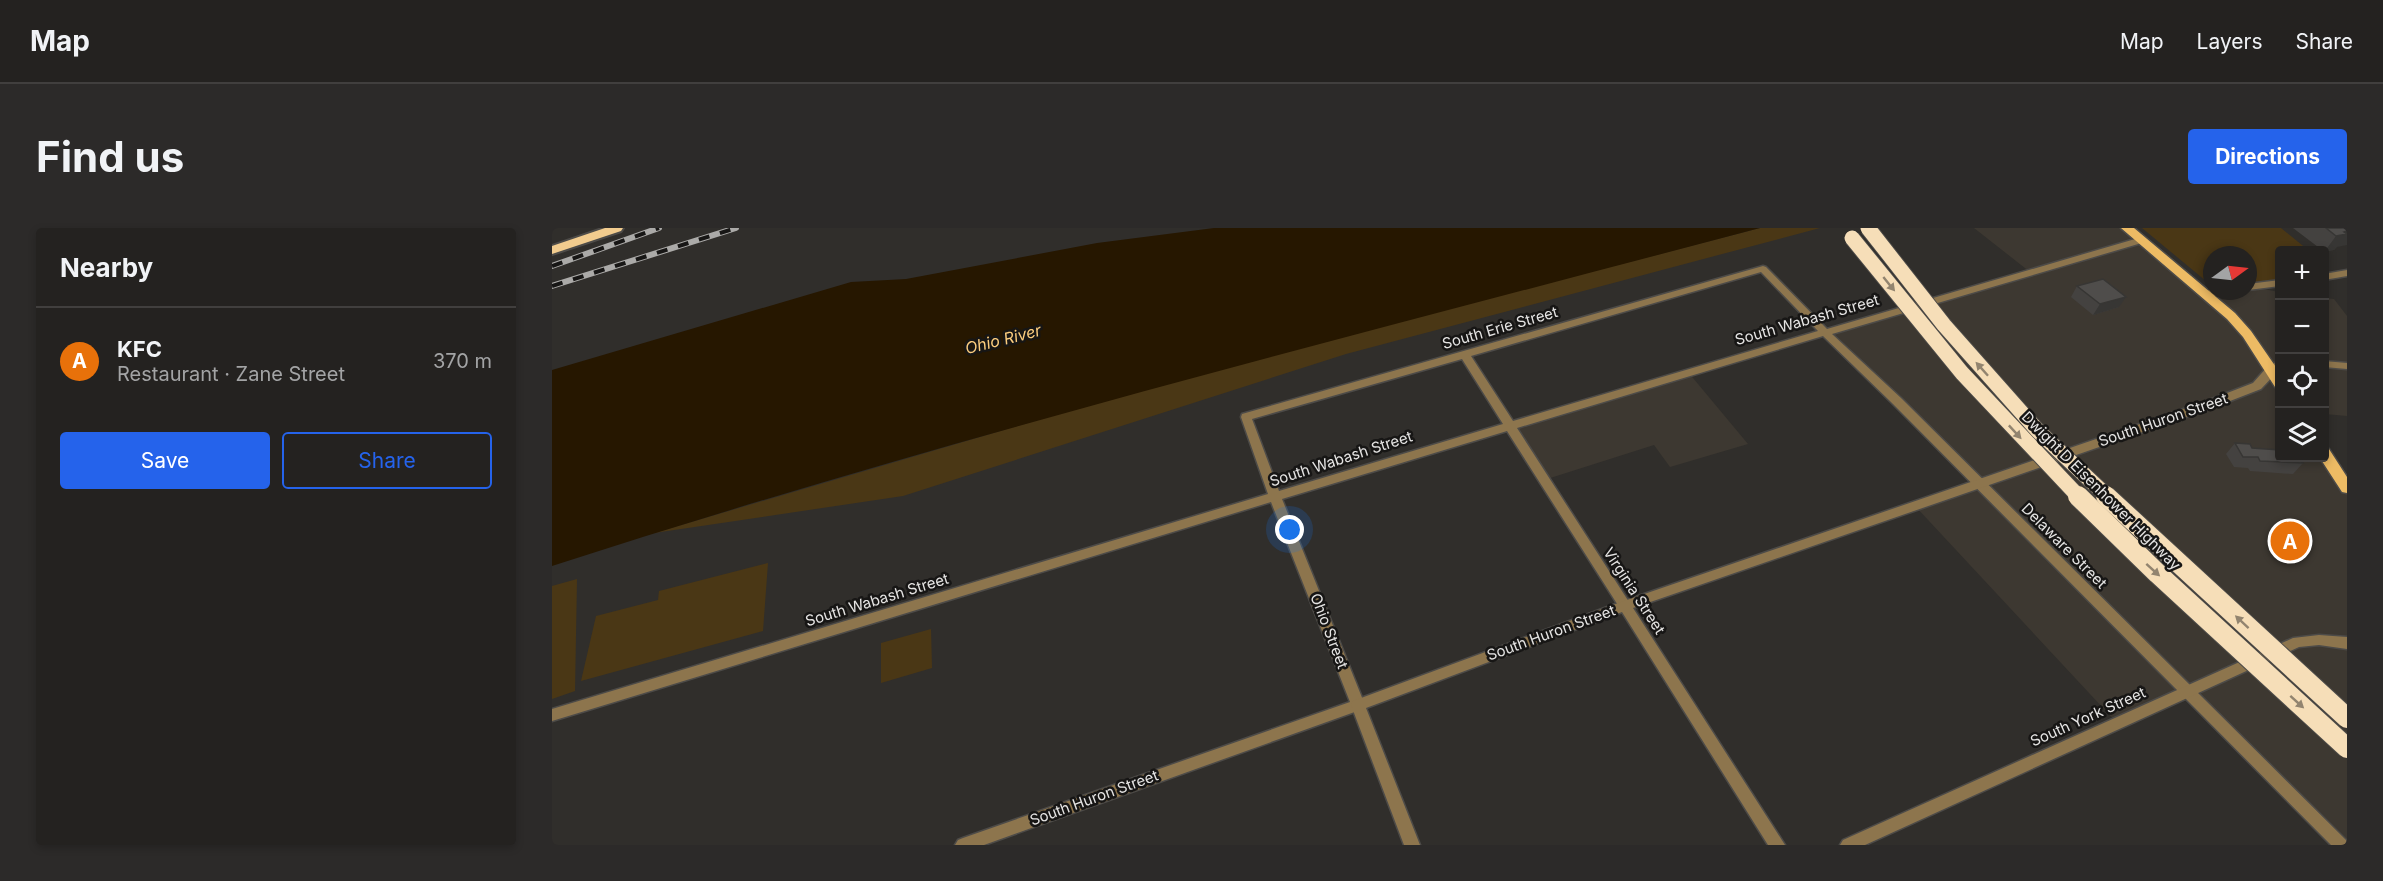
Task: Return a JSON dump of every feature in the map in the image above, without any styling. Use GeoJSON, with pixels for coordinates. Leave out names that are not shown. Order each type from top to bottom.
{"type":"FeatureCollection","features":[{"type":"Feature","properties":{"kind":"highway"},"geometry":{"type":"LineString","coordinates":[[557,243],[587,228]]}},
{"type":"Feature","properties":{"kind":"highway"},"geometry":{"type":"LineString","coordinates":[[557,243],[617,228]]}},
{"type":"Feature","properties":{"kind":"highway","name":"Dwight D Eisenhower Highway"},"geometry":{"type":"LineString","coordinates":[[1868,228],[1944,325],[2038,430],[2143,531],[2347,718]]}},
{"type":"Feature","properties":{"kind":"highway","name":"Dwight D Eisenhower Highway"},"geometry":{"type":"LineString","coordinates":[[1852,238],[1977,391],[2043,461],[2143,561],[2347,748]]}},
{"type":"Feature","properties":{"kind":"main road"},"geometry":{"type":"LineString","coordinates":[[2127,228],[2203,290]]}},
{"type":"Feature","properties":{"kind":"main road"},"geometry":{"type":"LineString","coordinates":[[2214,300],[2275,367]]}},
{"type":"Feature","properties":{"kind":"main road"},"geometry":{"type":"LineString","coordinates":[[2329,459],[2347,488]]}},
{"type":"Feature","properties":{"kind":"street","name":"South Wabash Street"},"geometry":{"type":"LineString","coordinates":[[552,715],[1508,425],[2142,240]]}},
{"type":"Feature","properties":{"kind":"street","name":"Delaware Street"},"geometry":{"type":"LineString","coordinates":[[1763,269],[2341,845]]}},
{"type":"Feature","properties":{"kind":"street","name":"South Erie Street"},"geometry":{"type":"LineString","coordinates":[[1246,417],[1763,269]]}},
{"type":"Feature","properties":{"kind":"street"},"geometry":{"type":"LineString","coordinates":[[2329,276],[2347,273]]}},
{"type":"Feature","properties":{"kind":"street"},"geometry":{"type":"LineString","coordinates":[[2257,286],[2275,284]]}},
{"type":"Feature","properties":{"kind":"street","name":"Virginia Street"},"geometry":{"type":"LineString","coordinates":[[1464,354],[1778,845]]}},
{"type":"Feature","properties":{"kind":"street"},"geometry":{"type":"LineString","coordinates":[[2329,364],[2347,366]]}},
{"type":"Feature","properties":{"kind":"street","name":"South Huron Street"},"geometry":{"type":"LineString","coordinates":[[963,845],[1358,705],[1625,606],[2252,389],[2262,382],[2275,367]]}},
{"type":"Feature","properties":{"kind":"street","name":"Ohio Street"},"geometry":{"type":"LineString","coordinates":[[1246,417],[1275,497],[1412,845]]}},
{"type":"Feature","properties":{"kind":"street","name":"South York Street"},"geometry":{"type":"LineString","coordinates":[[1848,845],[2298,642],[2319,640],[2347,643]]}},
{"type":"Feature","properties":{"kind":"shaded area"},"geometry":{"type":"Polygon","coordinates":[[[1760,228],[1820,228],[1346,354],[903,496],[654,533],[1048,417],[1335,338],[1760,228]]]}},
{"type":"Feature","properties":{"kind":"shaded area"},"geometry":{"type":"Polygon","coordinates":[[[1974,228],[2127,228],[2203,290],[2203,300],[2257,300],[2257,288],[2275,291],[2275,462],[2327,462],[2347,488],[2347,845],[2187,691],[2117,723],[1916,507],[1979,485],[1824,332],[2030,272],[1974,228]]]}},
{"type":"Feature","properties":{"kind":"shaded area"},"geometry":{"type":"Polygon","coordinates":[[[2142,228],[2281,228],[2303,246],[2275,246],[2275,284],[2257,286],[2257,246],[2203,246],[2203,279],[2142,228]]]}},
{"type":"Feature","properties":{"kind":"shaded area"},"geometry":{"type":"Polygon","coordinates":[[[2329,298],[2334,299],[2347,316],[2347,416],[2329,414],[2329,298]]]}},
{"type":"Feature","properties":{"kind":"shaded area"},"geometry":{"type":"Polygon","coordinates":[[[1688,372],[1748,444],[1670,467],[1654,445],[1544,480],[1508,425],[1688,372]]]}},
{"type":"Feature","properties":{"kind":"shaded area"},"geometry":{"type":"Polygon","coordinates":[[[768,563],[763,631],[581,681],[596,616],[658,600],[659,591],[768,563]]]}},
{"type":"Feature","properties":{"kind":"shaded area"},"geometry":{"type":"Polygon","coordinates":[[[577,579],[575,691],[552,699],[552,586],[577,579]]]}},
{"type":"Feature","properties":{"kind":"shaded area"},"geometry":{"type":"Polygon","coordinates":[[[931,629],[932,668],[881,683],[881,643],[931,629]]]}},
{"type":"Feature","properties":{"kind":"water","name":"Ohio River"},"geometry":{"type":"Polygon","coordinates":[[[1214,228],[1760,228],[1305,348],[1003,431],[852,474],[552,566],[552,370],[851,282],[906,279],[1097,243],[1214,228]]]}},
{"type":"Feature","properties":{"kind":"building"},"geometry":{"type":"Polygon","coordinates":[[[2326,228],[2347,228],[2344,232],[2347,234],[2336,236],[2326,228]]]}},
{"type":"Feature","properties":{"kind":"building"},"geometry":{"type":"Polygon","coordinates":[[[2103,279],[2126,297],[2100,304],[2077,286],[2103,279]]]}},
{"type":"Feature","properties":{"kind":"building"},"geometry":{"type":"Polygon","coordinates":[[[2235,443],[2250,444],[2252,448],[2275,450],[2275,462],[2260,461],[2258,457],[2243,457],[2235,443]]]}},
{"type":"Feature","properties":{"kind":"railway"},"geometry":{"type":"LineString","coordinates":[[552,266],[659,228]]}},
{"type":"Feature","properties":{"kind":"railway"},"geometry":{"type":"LineString","coordinates":[[552,286],[736,228]]}},
{"type":"Feature","properties":{"kind":"place","name":"KFC"},"geometry":{"type":"Point","coordinates":[2290,541]}}]}
